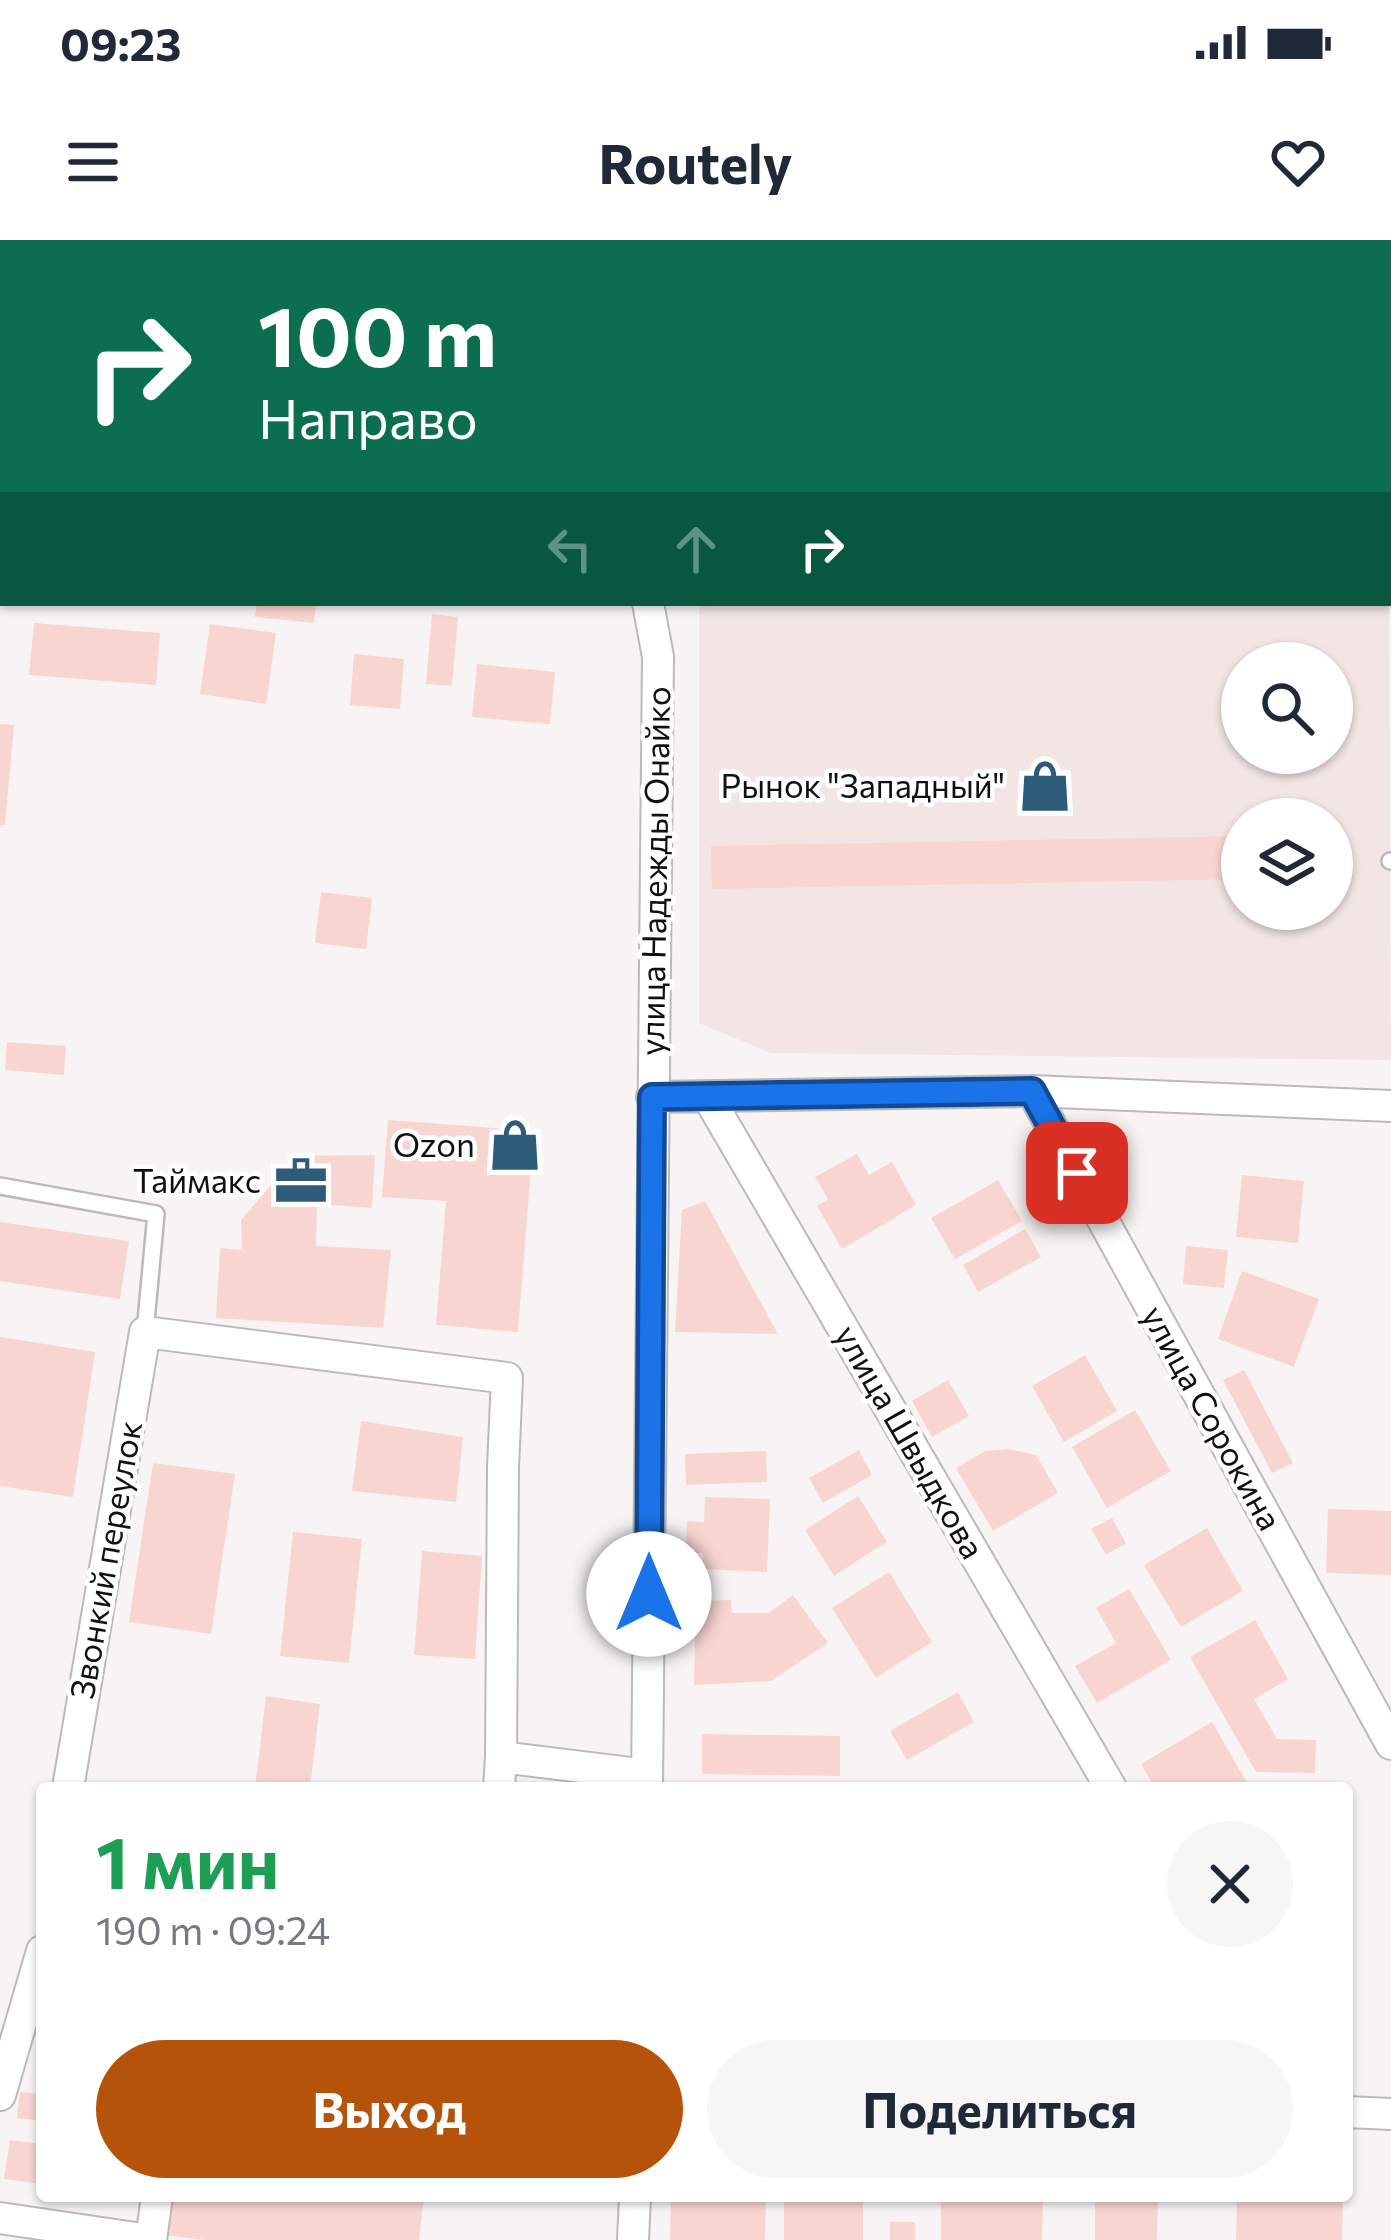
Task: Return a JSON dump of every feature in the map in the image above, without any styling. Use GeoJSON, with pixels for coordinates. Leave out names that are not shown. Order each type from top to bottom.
{"type":"FeatureCollection","features":[{"type":"Feature","properties":{"kind":"street","name":"улица Надежды Онайко"},"geometry":{"type":"LineString","coordinates":[[647,1782],[658,657],[649,606]]}},
{"type":"Feature","properties":{"kind":"street"},"geometry":{"type":"LineString","coordinates":[[652,1097],[1032,1091],[1391,1106]]}},
{"type":"Feature","properties":{"kind":"street","name":"улица Сорокина"},"geometry":{"type":"LineString","coordinates":[[1032,1091],[1391,1744]]}},
{"type":"Feature","properties":{"kind":"street","name":"улица Швыдкова"},"geometry":{"type":"LineString","coordinates":[[708,1097],[1108,1782]]}},
{"type":"Feature","properties":{"kind":"street"},"geometry":{"type":"LineString","coordinates":[[146,1332],[508,1378],[502,1466],[500,1772],[647,1782]]}},
{"type":"Feature","properties":{"kind":"street","name":"Звонкий переулок"},"geometry":{"type":"LineString","coordinates":[[69,1782],[146,1332]]}},
{"type":"Feature","properties":{"kind":"street"},"geometry":{"type":"LineString","coordinates":[[0,2095],[36,1972]]}},
{"type":"Feature","properties":{"kind":"street"},"geometry":{"type":"LineString","coordinates":[[1353,2112],[1391,2114]]}},
{"type":"Feature","properties":{"kind":"street"},"geometry":{"type":"LineString","coordinates":[[0,2218],[150,2240],[156,2202]]}},
{"type":"Feature","properties":{"kind":"street"},"geometry":{"type":"LineString","coordinates":[[633,2240],[635,2202]]}},
{"type":"Feature","properties":{"kind":"lane"},"geometry":{"type":"LineString","coordinates":[[0,1186],[156,1214],[146,1332]]}},
{"type":"Feature","properties":{"kind":"shaded area","name":"Рынок \"Западный\""},"geometry":{"type":"Polygon","coordinates":[[[699,606],[1389,606],[1391,1060],[771,1053],[699,1023],[699,606]]]}},
{"type":"Feature","properties":{"kind":"building"},"geometry":{"type":"Polygon","coordinates":[[[257,606],[316,606],[314,623],[255,617],[257,606]]]}},
{"type":"Feature","properties":{"kind":"building"},"geometry":{"type":"Polygon","coordinates":[[[432,614],[458,617],[452,686],[426,684],[432,614]]]}},
{"type":"Feature","properties":{"kind":"building"},"geometry":{"type":"Polygon","coordinates":[[[34,623],[160,633],[156,685],[29,675],[34,623]]]}},
{"type":"Feature","properties":{"kind":"building"},"geometry":{"type":"Polygon","coordinates":[[[210,624],[276,633],[266,704],[200,694],[210,624]]]}},
{"type":"Feature","properties":{"kind":"building"},"geometry":{"type":"Polygon","coordinates":[[[354,654],[404,659],[400,709],[350,705],[354,654]]]}},
{"type":"Feature","properties":{"kind":"building"},"geometry":{"type":"Polygon","coordinates":[[[477,664],[555,672],[550,724],[472,717],[477,664]]]}},
{"type":"Feature","properties":{"kind":"building"},"geometry":{"type":"Polygon","coordinates":[[[0,724],[14,725],[5,825],[0,825],[0,724]]]}},
{"type":"Feature","properties":{"kind":"building"},"geometry":{"type":"Polygon","coordinates":[[[1221,836],[1221,879],[712,889],[711,846],[1221,836]]]}},
{"type":"Feature","properties":{"kind":"building"},"geometry":{"type":"Polygon","coordinates":[[[321,892],[372,898],[366,949],[315,943],[321,892]]]}},
{"type":"Feature","properties":{"kind":"building"},"geometry":{"type":"Polygon","coordinates":[[[7,1042],[66,1046],[64,1075],[5,1070],[7,1042]]]}},
{"type":"Feature","properties":{"kind":"building"},"geometry":{"type":"Polygon","coordinates":[[[388,1120],[534,1131],[518,1332],[436,1325],[446,1201],[382,1197],[388,1120]]]}},
{"type":"Feature","properties":{"kind":"building"},"geometry":{"type":"Polygon","coordinates":[[[857,1154],[869,1175],[892,1162],[916,1205],[842,1249],[817,1206],[828,1199],[815,1177],[857,1154]]]}},
{"type":"Feature","properties":{"kind":"building"},"geometry":{"type":"Polygon","coordinates":[[[375,1155],[372,1208],[317,1204],[316,1246],[391,1250],[383,1328],[216,1318],[220,1248],[242,1250],[241,1220],[296,1156],[375,1155]]]}},
{"type":"Feature","properties":{"kind":"building"},"geometry":{"type":"Polygon","coordinates":[[[1242,1175],[1304,1181],[1298,1243],[1236,1237],[1242,1175]]]}},
{"type":"Feature","properties":{"kind":"building"},"geometry":{"type":"Polygon","coordinates":[[[998,1180],[1022,1221],[955,1259],[931,1218],[998,1180]]]}},
{"type":"Feature","properties":{"kind":"building"},"geometry":{"type":"Polygon","coordinates":[[[705,1201],[778,1334],[675,1332],[682,1210],[705,1201]]]}},
{"type":"Feature","properties":{"kind":"building"},"geometry":{"type":"Polygon","coordinates":[[[0,1222],[129,1241],[120,1299],[0,1281],[0,1222]]]}},
{"type":"Feature","properties":{"kind":"building"},"geometry":{"type":"Polygon","coordinates":[[[1025,1229],[1041,1257],[978,1292],[963,1265],[1025,1229]]]}},
{"type":"Feature","properties":{"kind":"building"},"geometry":{"type":"Polygon","coordinates":[[[1186,1246],[1228,1250],[1224,1288],[1183,1284],[1186,1246]]]}},
{"type":"Feature","properties":{"kind":"building"},"geometry":{"type":"Polygon","coordinates":[[[1242,1271],[1319,1299],[1294,1367],[1218,1339],[1242,1271]]]}},
{"type":"Feature","properties":{"kind":"building"},"geometry":{"type":"Polygon","coordinates":[[[0,1337],[95,1352],[73,1497],[0,1486],[0,1337]]]}},
{"type":"Feature","properties":{"kind":"building"},"geometry":{"type":"Polygon","coordinates":[[[1085,1355],[1117,1411],[1064,1442],[1032,1386],[1085,1355]]]}},
{"type":"Feature","properties":{"kind":"building"},"geometry":{"type":"Polygon","coordinates":[[[1244,1370],[1293,1463],[1272,1473],[1223,1380],[1244,1370]]]}},
{"type":"Feature","properties":{"kind":"building"},"geometry":{"type":"Polygon","coordinates":[[[948,1380],[969,1416],[932,1437],[912,1401],[948,1380]]]}},
{"type":"Feature","properties":{"kind":"building"},"geometry":{"type":"Polygon","coordinates":[[[1135,1410],[1171,1471],[1107,1508],[1072,1447],[1135,1410]]]}},
{"type":"Feature","properties":{"kind":"building"},"geometry":{"type":"Polygon","coordinates":[[[361,1421],[463,1437],[456,1502],[352,1491],[361,1421]]]}},
{"type":"Feature","properties":{"kind":"building"},"geometry":{"type":"Polygon","coordinates":[[[1008,1449],[1036,1455],[1058,1493],[993,1531],[956,1468],[985,1451],[1008,1449]]]}},
{"type":"Feature","properties":{"kind":"building"},"geometry":{"type":"Polygon","coordinates":[[[859,1450],[872,1475],[823,1503],[809,1478],[859,1450]]]}},
{"type":"Feature","properties":{"kind":"building"},"geometry":{"type":"Polygon","coordinates":[[[766,1451],[767,1482],[686,1485],[685,1454],[766,1451]]]}},
{"type":"Feature","properties":{"kind":"building"},"geometry":{"type":"Polygon","coordinates":[[[153,1463],[235,1474],[211,1634],[129,1622],[153,1463]]]}},
{"type":"Feature","properties":{"kind":"building"},"geometry":{"type":"Polygon","coordinates":[[[858,1496],[887,1542],[834,1576],[805,1530],[858,1496]]]}},
{"type":"Feature","properties":{"kind":"building"},"geometry":{"type":"Polygon","coordinates":[[[705,1497],[770,1499],[767,1572],[702,1569],[703,1553],[686,1553],[687,1521],[704,1522],[705,1497]]]}},
{"type":"Feature","properties":{"kind":"building"},"geometry":{"type":"Polygon","coordinates":[[[1328,1509],[1391,1511],[1391,1575],[1326,1573],[1328,1509]]]}},
{"type":"Feature","properties":{"kind":"building"},"geometry":{"type":"Polygon","coordinates":[[[1112,1518],[1126,1543],[1106,1555],[1091,1529],[1112,1518]]]}},
{"type":"Feature","properties":{"kind":"building"},"geometry":{"type":"Polygon","coordinates":[[[1207,1528],[1243,1591],[1181,1627],[1144,1565],[1207,1528]]]}},
{"type":"Feature","properties":{"kind":"building"},"geometry":{"type":"Polygon","coordinates":[[[293,1532],[362,1539],[349,1663],[280,1656],[293,1532]]]}},
{"type":"Feature","properties":{"kind":"building"},"geometry":{"type":"Polygon","coordinates":[[[422,1551],[482,1556],[475,1659],[414,1655],[422,1551]]]}},
{"type":"Feature","properties":{"kind":"building"},"geometry":{"type":"Polygon","coordinates":[[[889,1572],[932,1642],[876,1678],[832,1608],[889,1572]]]}},
{"type":"Feature","properties":{"kind":"building"},"geometry":{"type":"Polygon","coordinates":[[[1129,1589],[1171,1660],[1097,1703],[1075,1666],[1116,1643],[1096,1608],[1129,1589]]]}},
{"type":"Feature","properties":{"kind":"building"},"geometry":{"type":"Polygon","coordinates":[[[793,1595],[828,1643],[771,1681],[694,1685],[696,1601],[731,1600],[732,1613],[769,1613],[793,1595]]]}},
{"type":"Feature","properties":{"kind":"building"},"geometry":{"type":"Polygon","coordinates":[[[1255,1620],[1288,1679],[1254,1699],[1277,1739],[1316,1740],[1315,1773],[1256,1772],[1190,1657],[1255,1620]]]}},
{"type":"Feature","properties":{"kind":"building"},"geometry":{"type":"Polygon","coordinates":[[[958,1692],[974,1722],[907,1760],[890,1731],[958,1692]]]}},
{"type":"Feature","properties":{"kind":"building"},"geometry":{"type":"Polygon","coordinates":[[[266,1696],[320,1704],[311,1782],[256,1782],[266,1696]]]}},
{"type":"Feature","properties":{"kind":"building"},"geometry":{"type":"Polygon","coordinates":[[[1212,1722],[1247,1782],[1152,1782],[1141,1764],[1212,1722]]]}},
{"type":"Feature","properties":{"kind":"building"},"geometry":{"type":"Polygon","coordinates":[[[702,1734],[840,1736],[840,1776],[702,1774],[702,1734]]]}},
{"type":"Feature","properties":{"kind":"building"},"geometry":{"type":"Polygon","coordinates":[[[20,2092],[36,2093],[36,2120],[17,2118],[20,2092]]]}},
{"type":"Feature","properties":{"kind":"building"},"geometry":{"type":"Polygon","coordinates":[[[10,2140],[36,2143],[36,2183],[4,2179],[10,2140]]]}},
{"type":"Feature","properties":{"kind":"building"},"geometry":{"type":"Polygon","coordinates":[[[168,2202],[423,2202],[419,2240],[206,2240],[164,2235],[168,2202]]]}},
{"type":"Feature","properties":{"kind":"building"},"geometry":{"type":"Polygon","coordinates":[[[671,2202],[766,2202],[765,2240],[670,2240],[671,2202]]]}},
{"type":"Feature","properties":{"kind":"building"},"geometry":{"type":"Polygon","coordinates":[[[784,2202],[863,2202],[863,2240],[784,2240],[784,2202]]]}},
{"type":"Feature","properties":{"kind":"building"},"geometry":{"type":"Polygon","coordinates":[[[941,2202],[1043,2202],[1042,2240],[941,2240],[941,2202]]]}},
{"type":"Feature","properties":{"kind":"building"},"geometry":{"type":"Polygon","coordinates":[[[1095,2202],[1158,2202],[1157,2240],[1095,2240],[1095,2202]]]}},
{"type":"Feature","properties":{"kind":"building"},"geometry":{"type":"Polygon","coordinates":[[[1237,2202],[1343,2202],[1342,2240],[1236,2240],[1237,2202]]]}},
{"type":"Feature","properties":{"kind":"building"},"geometry":{"type":"Polygon","coordinates":[[[890,2222],[915,2222],[915,2240],[890,2240],[890,2222]]]}},
{"type":"Feature","properties":{"kind":"place","name":"Рынок \"Западный\""},"geometry":{"type":"Point","coordinates":[1045,786]}},
{"type":"Feature","properties":{"kind":"place","name":"Ozon"},"geometry":{"type":"Point","coordinates":[515,1145]}},
{"type":"Feature","properties":{"kind":"place","name":"Таймакс"},"geometry":{"type":"Point","coordinates":[301,1181]}},
{"type":"Feature","properties":{"kind":"route"},"geometry":{"type":"LineString","coordinates":[[649,1594],[652,1097],[1032,1091],[1077,1173]]}}]}
